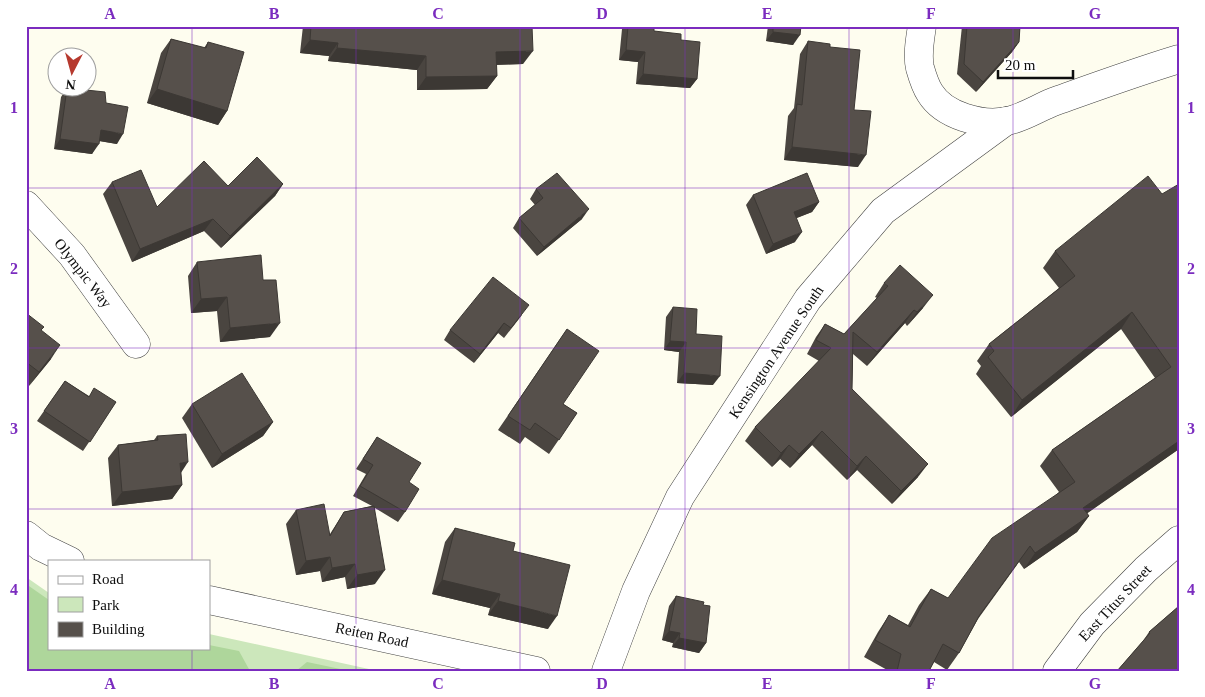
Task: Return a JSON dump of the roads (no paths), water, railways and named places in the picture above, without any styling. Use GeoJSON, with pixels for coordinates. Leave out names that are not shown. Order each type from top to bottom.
{"type":"FeatureCollection","features":[{"type":"Feature","properties":{"kind":"street"},"geometry":{"type":"LineString","coordinates":[[922,26],[920,67],[930,93],[949,112],[978,122],[1006,121],[1127,75],[1179,59]]}},
{"type":"Feature","properties":{"kind":"street","name":"Kensington Avenue South"},"geometry":{"type":"LineString","coordinates":[[606,671],[636,591],[680,497],[808,299],[883,211],[1006,121]]}},
{"type":"Feature","properties":{"kind":"street","name":"Olympic Way"},"geometry":{"type":"LineString","coordinates":[[26,205],[72,255],[136,344]]}},
{"type":"Feature","properties":{"kind":"street"},"geometry":{"type":"LineString","coordinates":[[26,535],[41,547],[68,560]]}},
{"type":"Feature","properties":{"kind":"street","name":"East Titus Street"},"geometry":{"type":"LineString","coordinates":[[1057,671],[1092,624],[1146,569],[1179,540]]}},
{"type":"Feature","properties":{"kind":"street","name":"Reiten Road"},"geometry":{"type":"LineString","coordinates":[[210,600],[536,671]]}}]}
